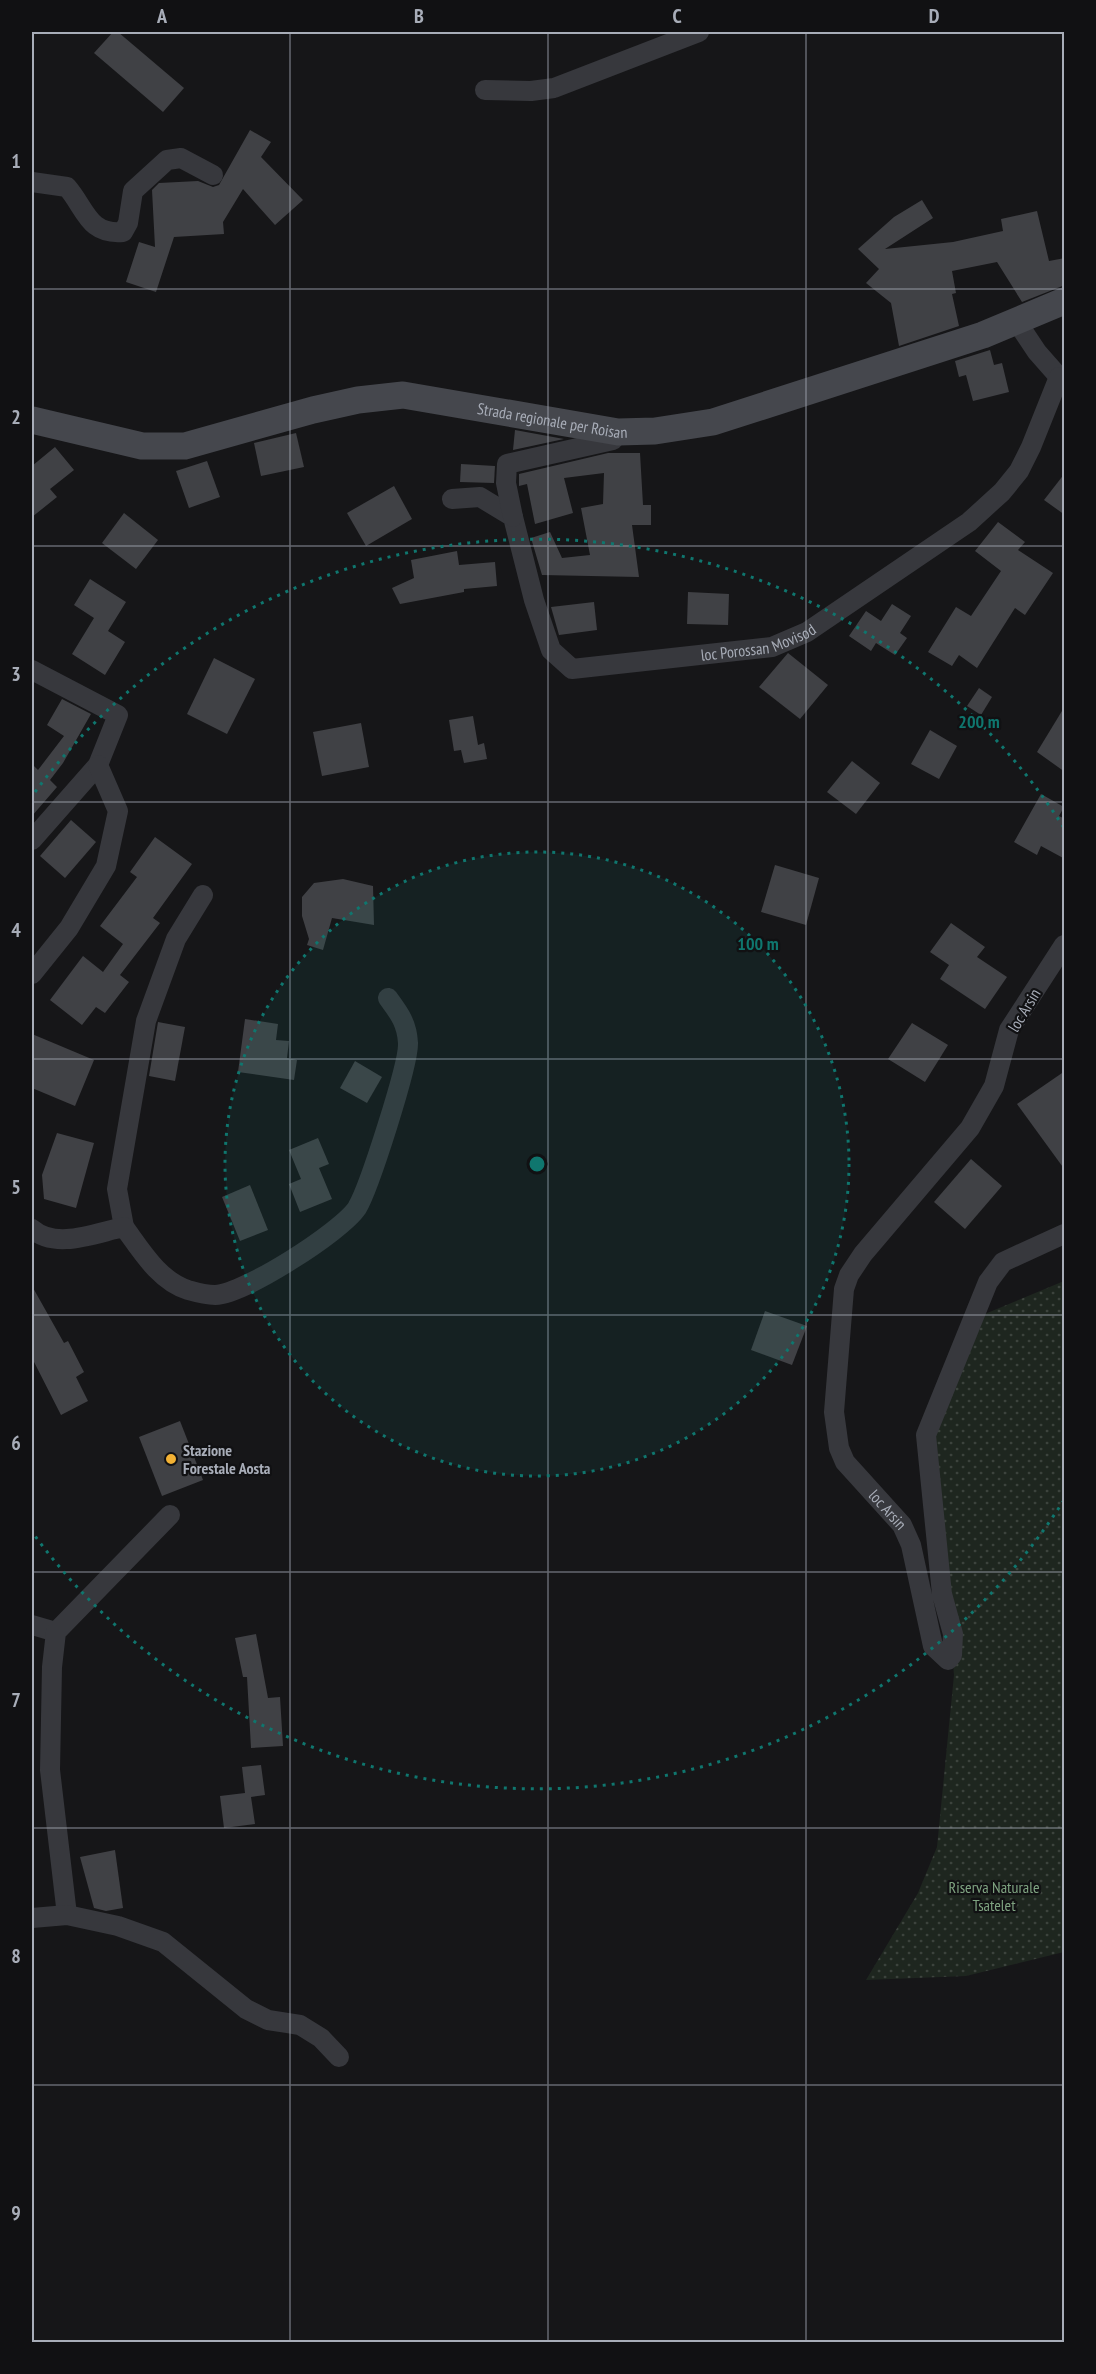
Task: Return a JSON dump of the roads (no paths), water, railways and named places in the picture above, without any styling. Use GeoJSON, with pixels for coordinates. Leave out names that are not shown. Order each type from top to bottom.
{"type":"FeatureCollection","features":[{"type":"Feature","properties":{"kind":"main road","name":"Strada regionale per Roisan"},"geometry":{"type":"LineString","coordinates":[[32,420],[142,446],[185,446],[336,405],[403,395],[618,432],[655,431],[712,422],[1017,322],[1065,301]]}},
{"type":"Feature","properties":{"kind":"street"},"geometry":{"type":"LineString","coordinates":[[485,90],[531,91],[554,88],[699,32]]}},
{"type":"Feature","properties":{"kind":"street"},"geometry":{"type":"LineString","coordinates":[[32,182],[67,187],[92,225],[111,233],[123,232],[128,223],[133,191],[167,160],[181,158],[213,175]]}},
{"type":"Feature","properties":{"kind":"street"},"geometry":{"type":"LineString","coordinates":[[1017,322],[1037,352],[1062,377]]}},
{"type":"Feature","properties":{"kind":"street","name":"loc Porossan Movisod"},"geometry":{"type":"LineString","coordinates":[[618,432],[613,440],[597,445],[507,464],[506,483],[534,600],[551,650],[572,669],[772,647],[807,632],[969,522],[1002,492],[1018,471],[1031,447],[1062,377]]}},
{"type":"Feature","properties":{"kind":"street"},"geometry":{"type":"LineString","coordinates":[[452,498],[480,497],[513,517]]}},
{"type":"Feature","properties":{"kind":"street"},"geometry":{"type":"LineString","coordinates":[[32,670],[118,715],[98,765],[32,840]]}},
{"type":"Feature","properties":{"kind":"street"},"geometry":{"type":"LineString","coordinates":[[32,974],[69,928],[106,866],[118,811],[98,765]]}},
{"type":"Feature","properties":{"kind":"street"},"geometry":{"type":"LineString","coordinates":[[202,895],[176,939],[146,1021],[117,1188],[124,1227],[164,1277],[186,1289],[215,1295],[255,1280],[338,1230],[356,1208],[370,1179],[408,1045],[405,1020],[388,998]]}},
{"type":"Feature","properties":{"kind":"street","name":"loc Arsin"},"geometry":{"type":"LineString","coordinates":[[1065,945],[1009,1030],[994,1086],[970,1128],[863,1254],[849,1275],[844,1290],[834,1412],[839,1448],[845,1462],[902,1525],[911,1545],[933,1646],[948,1660],[952,1655],[953,1634],[942,1594],[926,1435],[988,1282],[1003,1262],[1065,1234]]}},
{"type":"Feature","properties":{"kind":"street"},"geometry":{"type":"LineString","coordinates":[[32,1229],[41,1237],[58,1239],[124,1227]]}},
{"type":"Feature","properties":{"kind":"street"},"geometry":{"type":"LineString","coordinates":[[67,1915],[50,1770],[56,1632],[170,1515]]}},
{"type":"Feature","properties":{"kind":"street"},"geometry":{"type":"LineString","coordinates":[[32,1625],[56,1632]]}},
{"type":"Feature","properties":{"kind":"street"},"geometry":{"type":"LineString","coordinates":[[32,1918],[67,1915],[118,1926],[162,1942],[246,2009],[268,2020],[300,2025],[321,2038],[339,2057]]}},
{"type":"Feature","properties":{"kind":"place","name":"Stazione Forestale Aosta"},"geometry":{"type":"Point","coordinates":[171,1459]}},
{"type":"Feature","properties":{"kind":"park label","name":"Riserva Naturale Tsatelet"},"geometry":{"type":"Point","coordinates":[994,1896]}}]}
